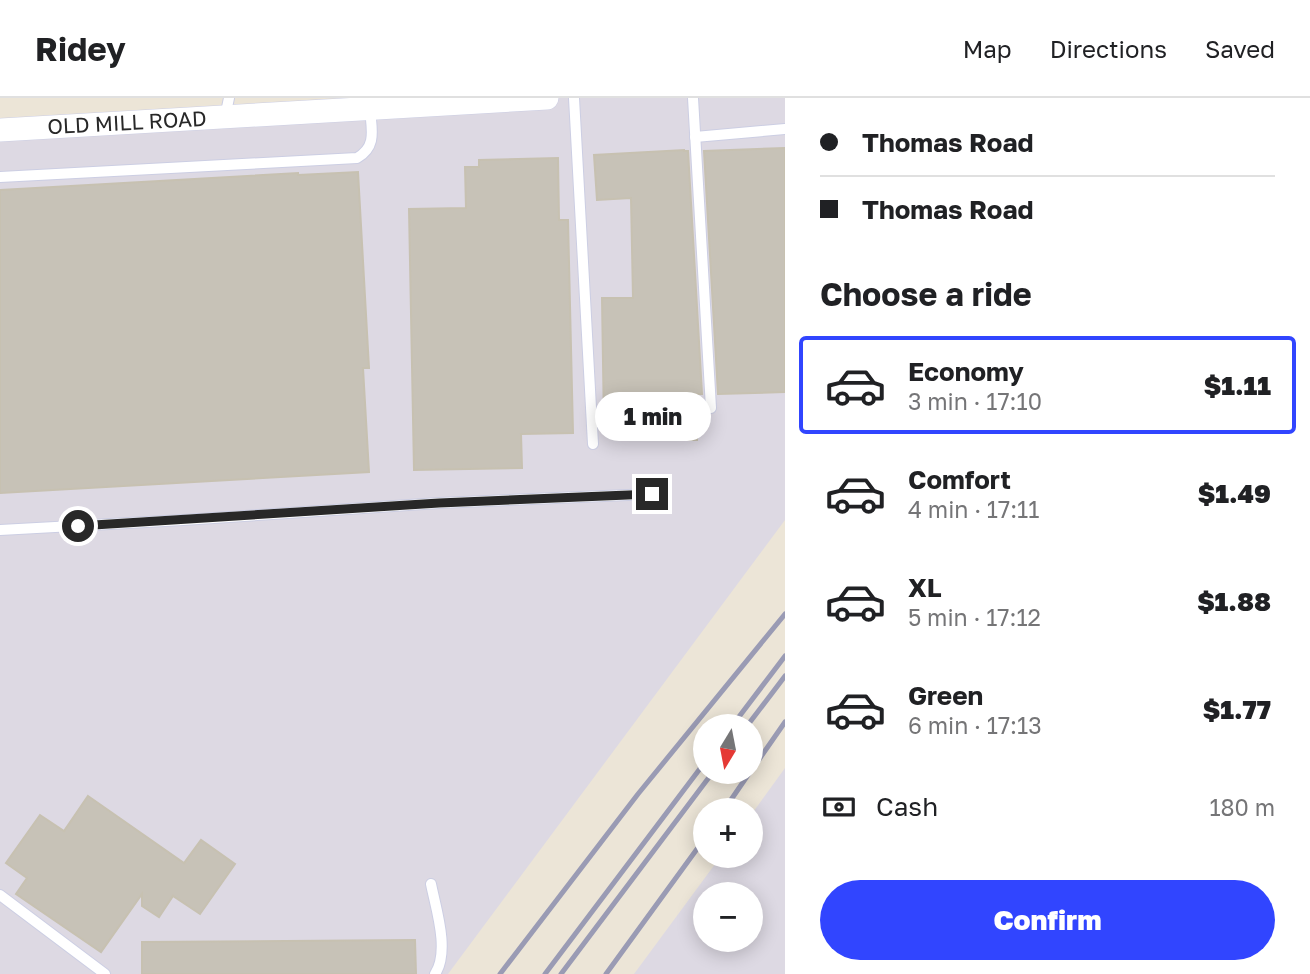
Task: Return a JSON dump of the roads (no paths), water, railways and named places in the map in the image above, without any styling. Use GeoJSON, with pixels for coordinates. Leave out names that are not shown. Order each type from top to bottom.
{"type":"FeatureCollection","features":[{"type":"Feature","properties":{"kind":"street","name":"OLD MILL ROAD"},"geometry":{"type":"LineString","coordinates":[[0,130],[227,107],[370,108],[416,102],[547,98]]}},
{"type":"Feature","properties":{"kind":"lane"},"geometry":{"type":"LineString","coordinates":[[574,98],[593,444]]}},
{"type":"Feature","properties":{"kind":"lane"},"geometry":{"type":"LineString","coordinates":[[693,98],[711,408]]}},
{"type":"Feature","properties":{"kind":"lane"},"geometry":{"type":"LineString","coordinates":[[0,177],[358,158],[366,153],[372,141],[370,108]]}},
{"type":"Feature","properties":{"kind":"lane"},"geometry":{"type":"LineString","coordinates":[[695,137],[785,130]]}},
{"type":"Feature","properties":{"kind":"lane"},"geometry":{"type":"LineString","coordinates":[[0,530],[439,503],[652,494]]}},
{"type":"Feature","properties":{"kind":"lane"},"geometry":{"type":"LineString","coordinates":[[431,884],[442,943],[440,965],[435,974]]}},
{"type":"Feature","properties":{"kind":"lane"},"geometry":{"type":"LineString","coordinates":[[0,895],[105,974]]}},
{"type":"Feature","properties":{"kind":"railway"},"geometry":{"type":"LineString","coordinates":[[500,974],[638,794],[785,614]]}},
{"type":"Feature","properties":{"kind":"railway"},"geometry":{"type":"LineString","coordinates":[[741,714],[785,656]]}},
{"type":"Feature","properties":{"kind":"railway"},"geometry":{"type":"LineString","coordinates":[[756,714],[785,676]]}},
{"type":"Feature","properties":{"kind":"railway"},"geometry":{"type":"LineString","coordinates":[[763,754],[785,722]]}},
{"type":"Feature","properties":{"kind":"railway"},"geometry":{"type":"LineString","coordinates":[[545,974],[693,778]]}},
{"type":"Feature","properties":{"kind":"railway"},"geometry":{"type":"LineString","coordinates":[[561,974],[704,784]]}},
{"type":"Feature","properties":{"kind":"railway"},"geometry":{"type":"LineString","coordinates":[[732,798],[742,784]]}},
{"type":"Feature","properties":{"kind":"railway"},"geometry":{"type":"LineString","coordinates":[[606,974],[693,854]]}}]}
